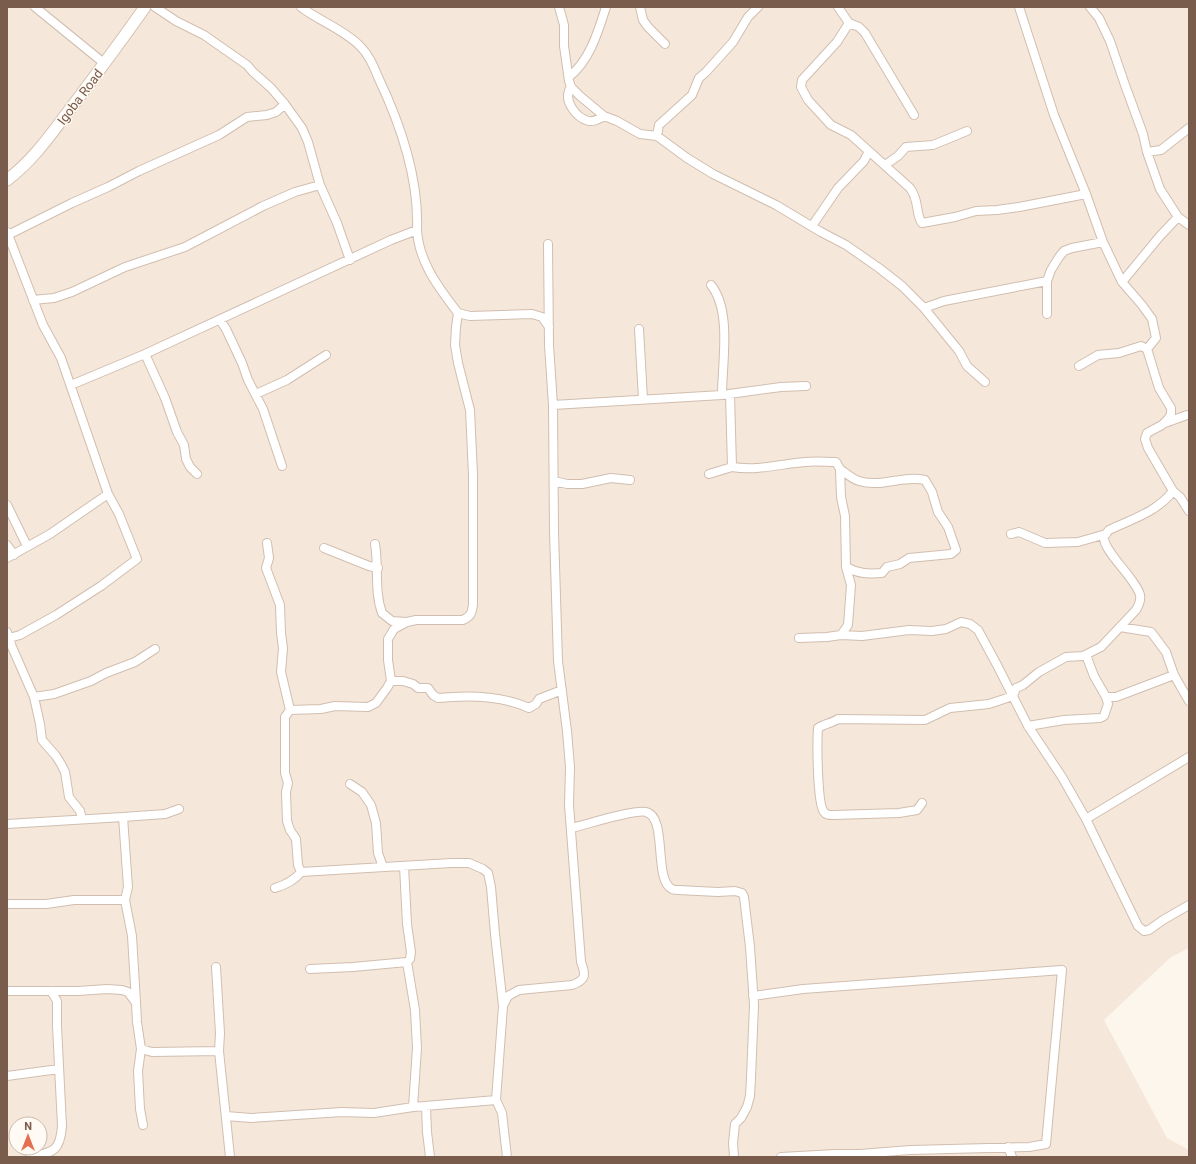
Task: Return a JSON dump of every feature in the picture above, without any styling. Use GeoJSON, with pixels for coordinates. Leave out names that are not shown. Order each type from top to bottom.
{"type":"FeatureCollection","features":[{"type":"Feature","properties":{"kind":"street"},"geometry":{"type":"LineString","coordinates":[[35,7],[104,64]]}},
{"type":"Feature","properties":{"kind":"street","name":"Igoba Road"},"geometry":{"type":"LineString","coordinates":[[7,180],[31,159],[104,64],[145,7]]}},
{"type":"Feature","properties":{"kind":"street"},"geometry":{"type":"LineString","coordinates":[[155,7],[176,21],[204,35],[246,64],[252,72],[272,88],[284,103],[302,128],[308,142],[320,185],[337,223],[350,260]]}},
{"type":"Feature","properties":{"kind":"street"},"geometry":{"type":"LineString","coordinates":[[301,7],[321,21],[351,38],[369,56],[384,89],[402,136],[416,196],[416,230],[418,244],[428,270],[436,284],[458,313],[470,316],[532,314],[542,317],[549,327]]}},
{"type":"Feature","properties":{"kind":"street"},"geometry":{"type":"LineString","coordinates":[[559,7],[564,25],[564,42],[568,77],[572,87],[604,116],[617,121],[640,134],[657,136],[687,158],[713,174],[776,205],[846,245],[895,280],[924,308],[959,351],[967,366],[985,382]]}},
{"type":"Feature","properties":{"kind":"street"},"geometry":{"type":"LineString","coordinates":[[568,77],[580,66],[586,57],[606,7]]}},
{"type":"Feature","properties":{"kind":"street"},"geometry":{"type":"LineString","coordinates":[[640,7],[643,20],[665,44]]}},
{"type":"Feature","properties":{"kind":"street"},"geometry":{"type":"LineString","coordinates":[[645,134],[658,125],[692,95],[699,78],[733,42],[748,17],[758,7]]}},
{"type":"Feature","properties":{"kind":"street"},"geometry":{"type":"LineString","coordinates":[[838,7],[849,23],[859,27],[865,33],[914,115]]}},
{"type":"Feature","properties":{"kind":"street"},"geometry":{"type":"LineString","coordinates":[[1019,7],[1054,115],[1086,194],[1102,242],[1122,282],[1142,305],[1153,324],[1156,338],[1147,349]]}},
{"type":"Feature","properties":{"kind":"street"},"geometry":{"type":"LineString","coordinates":[[1090,7],[1099,18],[1110,41],[1143,134],[1147,152],[1160,189],[1178,217],[1189,225]]}},
{"type":"Feature","properties":{"kind":"street"},"geometry":{"type":"LineString","coordinates":[[849,23],[837,42],[802,80],[801,87],[808,100],[831,125],[851,135],[910,188],[915,194],[922,223],[955,217],[976,211],[1019,207],[1086,194]]}},
{"type":"Feature","properties":{"kind":"street"},"geometry":{"type":"LineString","coordinates":[[572,87],[568,92],[567,98],[571,107],[579,115],[589,121],[597,120],[604,116]]}},
{"type":"Feature","properties":{"kind":"street"},"geometry":{"type":"LineString","coordinates":[[82,819],[80,811],[69,797],[65,772],[61,764],[42,740],[34,697],[8,635],[20,635],[56,615],[106,582],[137,559],[119,514],[108,494],[61,358],[43,325],[8,233],[108,188],[139,171],[219,135],[246,117],[272,114],[283,106],[284,103]]}},
{"type":"Feature","properties":{"kind":"street"},"geometry":{"type":"LineString","coordinates":[[657,136],[658,125]]}},
{"type":"Feature","properties":{"kind":"street"},"geometry":{"type":"LineString","coordinates":[[1147,152],[1160,150],[1189,128]]}},
{"type":"Feature","properties":{"kind":"street"},"geometry":{"type":"LineString","coordinates":[[885,165],[898,156],[906,147],[933,145],[967,131]]}},
{"type":"Feature","properties":{"kind":"street"},"geometry":{"type":"LineString","coordinates":[[812,226],[838,188],[864,161],[869,151]]}},
{"type":"Feature","properties":{"kind":"street"},"geometry":{"type":"LineString","coordinates":[[33,300],[54,298],[72,292],[125,267],[185,247],[262,206],[295,192],[320,185]]}},
{"type":"Feature","properties":{"kind":"street"},"geometry":{"type":"LineString","coordinates":[[1122,282],[1160,236],[1178,217]]}},
{"type":"Feature","properties":{"kind":"street"},"geometry":{"type":"LineString","coordinates":[[71,385],[145,354],[391,240],[416,230]]}},
{"type":"Feature","properties":{"kind":"street"},"geometry":{"type":"LineString","coordinates":[[1047,314],[1047,281],[1051,270],[1064,251],[1102,242]]}},
{"type":"Feature","properties":{"kind":"street"},"geometry":{"type":"LineString","coordinates":[[503,1006],[508,996],[513,992],[519,990],[572,986],[580,983],[584,976],[584,970],[581,962],[572,828],[569,805],[570,767],[558,661],[548,244]]}},
{"type":"Feature","properties":{"kind":"street"},"geometry":{"type":"LineString","coordinates":[[924,308],[944,301],[1047,281]]}},
{"type":"Feature","properties":{"kind":"street"},"geometry":{"type":"LineString","coordinates":[[711,285],[720,301],[723,322],[725,352],[722,373],[726,394],[732,467]]}},
{"type":"Feature","properties":{"kind":"street"},"geometry":{"type":"LineString","coordinates":[[375,544],[378,568],[377,591],[382,613],[392,621],[407,622],[423,619],[463,620],[469,617],[472,613],[473,475],[470,410],[455,345],[458,313]]}},
{"type":"Feature","properties":{"kind":"street"},"geometry":{"type":"LineString","coordinates":[[220,320],[226,329],[242,363],[248,380],[256,394],[282,466]]}},
{"type":"Feature","properties":{"kind":"street"},"geometry":{"type":"LineString","coordinates":[[639,329],[643,399]]}},
{"type":"Feature","properties":{"kind":"street"},"geometry":{"type":"LineString","coordinates":[[1079,366],[1098,355],[1119,354],[1141,346],[1147,349],[1159,388],[1171,408],[1179,414],[1188,415]]}},
{"type":"Feature","properties":{"kind":"street"},"geometry":{"type":"LineString","coordinates":[[145,354],[165,398],[177,432],[184,445],[186,459],[190,467],[197,474]]}},
{"type":"Feature","properties":{"kind":"street"},"geometry":{"type":"LineString","coordinates":[[256,394],[287,380],[326,355]]}},
{"type":"Feature","properties":{"kind":"street"},"geometry":{"type":"LineString","coordinates":[[553,405],[594,404],[643,399],[726,394],[781,387],[806,386]]}},
{"type":"Feature","properties":{"kind":"street"},"geometry":{"type":"LineString","coordinates":[[1162,425],[1170,417],[1171,408]]}},
{"type":"Feature","properties":{"kind":"street"},"geometry":{"type":"LineString","coordinates":[[1188,415],[1162,425],[1147,433],[1145,439],[1148,448],[1173,491],[1180,497],[1189,511]]}},
{"type":"Feature","properties":{"kind":"street"},"geometry":{"type":"LineString","coordinates":[[709,474],[732,467],[748,469],[776,467],[805,462],[836,462],[840,469],[857,480],[875,484],[914,477],[925,480],[932,492],[938,512],[948,527],[956,550],[951,554],[909,558],[900,564],[887,567],[882,573],[857,573],[846,567]]}},
{"type":"Feature","properties":{"kind":"street"},"geometry":{"type":"LineString","coordinates":[[840,469],[841,497],[845,516],[846,567],[851,585],[848,625],[841,635]]}},
{"type":"Feature","properties":{"kind":"street"},"geometry":{"type":"LineString","coordinates":[[554,481],[567,484],[582,484],[610,478],[630,480]]}},
{"type":"Feature","properties":{"kind":"street"},"geometry":{"type":"LineString","coordinates":[[1011,534],[1019,532],[1045,543],[1078,542],[1106,534],[1114,528],[1146,514],[1168,498],[1173,491]]}},
{"type":"Feature","properties":{"kind":"street"},"geometry":{"type":"LineString","coordinates":[[7,545],[10,556],[50,534],[108,494]]}},
{"type":"Feature","properties":{"kind":"street"},"geometry":{"type":"LineString","coordinates":[[7,505],[27,546]]}},
{"type":"Feature","properties":{"kind":"street"},"geometry":{"type":"LineString","coordinates":[[1013,696],[1016,688],[1023,685],[1039,672],[1066,657],[1086,655],[1101,647],[1140,604],[1140,595],[1133,583],[1115,560],[1106,544],[1104,539],[1106,534]]}},
{"type":"Feature","properties":{"kind":"street"},"geometry":{"type":"LineString","coordinates":[[267,543],[269,558],[266,568],[280,605],[283,648],[281,672],[290,710],[285,718],[285,772],[288,783],[286,792],[287,821],[290,830],[296,839],[298,865],[302,872]]}},
{"type":"Feature","properties":{"kind":"street"},"geometry":{"type":"LineString","coordinates":[[324,548],[369,566],[378,568]]}},
{"type":"Feature","properties":{"kind":"street"},"geometry":{"type":"LineString","coordinates":[[290,710],[321,709],[335,706],[368,707],[376,703],[388,688],[391,681],[388,660],[388,639],[394,629],[407,622]]}},
{"type":"Feature","properties":{"kind":"street"},"geometry":{"type":"LineString","coordinates":[[799,638],[841,635],[862,636],[909,630],[932,631],[946,629],[957,623],[965,622],[978,630],[1028,726],[1062,777],[1086,820],[1138,926],[1144,931],[1149,930],[1189,905]]}},
{"type":"Feature","properties":{"kind":"street"},"geometry":{"type":"LineString","coordinates":[[1120,627],[1151,632],[1166,652],[1174,675],[1189,701]]}},
{"type":"Feature","properties":{"kind":"street"},"geometry":{"type":"LineString","coordinates":[[34,697],[54,694],[92,680],[135,662],[155,649]]}},
{"type":"Feature","properties":{"kind":"street"},"geometry":{"type":"LineString","coordinates":[[1028,726],[1064,720],[1100,718],[1104,716],[1108,704],[1106,697],[1094,676],[1086,655]]}},
{"type":"Feature","properties":{"kind":"street"},"geometry":{"type":"LineString","coordinates":[[1106,697],[1116,697],[1174,675]]}},
{"type":"Feature","properties":{"kind":"street"},"geometry":{"type":"LineString","coordinates":[[391,681],[403,681],[413,684],[418,688],[428,688],[432,695],[438,698],[498,698],[516,702],[529,708],[536,704],[539,699],[562,690]]}},
{"type":"Feature","properties":{"kind":"street"},"geometry":{"type":"LineString","coordinates":[[922,803],[917,810],[899,813],[828,815],[822,808],[818,776],[816,750],[818,728],[838,719],[925,720],[950,708],[989,704],[1013,696]]}},
{"type":"Feature","properties":{"kind":"street"},"geometry":{"type":"LineString","coordinates":[[1086,820],[1189,757]]}},
{"type":"Feature","properties":{"kind":"street"},"geometry":{"type":"LineString","coordinates":[[350,784],[362,792],[371,805],[376,823],[378,853],[383,867]]}},
{"type":"Feature","properties":{"kind":"street"},"geometry":{"type":"LineString","coordinates":[[7,824],[165,814],[179,809]]}},
{"type":"Feature","properties":{"kind":"street"},"geometry":{"type":"LineString","coordinates":[[572,828],[634,812],[647,812],[652,814],[655,819],[664,878],[668,886],[672,889],[718,892],[735,891],[742,893],[744,896],[753,996],[750,1096],[747,1107],[741,1118],[735,1124],[733,1142],[734,1157]]}},
{"type":"Feature","properties":{"kind":"street"},"geometry":{"type":"LineString","coordinates":[[123,817],[128,887],[125,900],[132,936],[137,1022],[141,1050],[138,1072],[140,1109],[143,1125]]}},
{"type":"Feature","properties":{"kind":"street"},"geometry":{"type":"LineString","coordinates":[[275,888],[286,884],[302,872],[451,862],[469,863],[483,868],[488,873],[491,887],[494,934],[503,1006],[496,1100],[502,1113],[507,1157]]}},
{"type":"Feature","properties":{"kind":"street"},"geometry":{"type":"LineString","coordinates":[[404,866],[407,924],[411,952],[407,962],[414,1010],[417,1048],[413,1107]]}},
{"type":"Feature","properties":{"kind":"street"},"geometry":{"type":"LineString","coordinates":[[7,904],[53,904],[74,900],[125,900]]}},
{"type":"Feature","properties":{"kind":"street"},"geometry":{"type":"LineString","coordinates":[[310,970],[407,962]]}},
{"type":"Feature","properties":{"kind":"street"},"geometry":{"type":"LineString","coordinates":[[216,966],[220,1033],[219,1051],[230,1157]]}},
{"type":"Feature","properties":{"kind":"street"},"geometry":{"type":"LineString","coordinates":[[753,996],[803,988],[1062,970],[1046,1144],[1029,1147],[888,1151],[860,1154],[781,1157]]}},
{"type":"Feature","properties":{"kind":"street"},"geometry":{"type":"LineString","coordinates":[[500,982],[505,990],[513,992]]}},
{"type":"Feature","properties":{"kind":"street"},"geometry":{"type":"LineString","coordinates":[[7,991],[78,991],[96,989],[122,990],[128,992],[136,1003]]}},
{"type":"Feature","properties":{"kind":"street"},"geometry":{"type":"LineString","coordinates":[[30,1157],[45,1154],[54,1150],[60,1140],[62,1126],[57,1002],[51,991]]}},
{"type":"Feature","properties":{"kind":"street"},"geometry":{"type":"LineString","coordinates":[[141,1050],[152,1052],[219,1051]]}},
{"type":"Feature","properties":{"kind":"street"},"geometry":{"type":"LineString","coordinates":[[7,1076],[59,1069]]}},
{"type":"Feature","properties":{"kind":"street"},"geometry":{"type":"LineString","coordinates":[[226,1116],[251,1118],[342,1112],[374,1113],[413,1107],[496,1100]]}},
{"type":"Feature","properties":{"kind":"street"},"geometry":{"type":"LineString","coordinates":[[426,1107],[430,1157]]}},
{"type":"Feature","properties":{"kind":"street"},"geometry":{"type":"LineString","coordinates":[[1008,1147],[1012,1157]]}},
{"type":"Feature","properties":{"kind":"shaded area"},"geometry":{"type":"Polygon","coordinates":[[[7,7],[1189,7],[1189,948],[1171,957],[1104,1020],[1167,1138],[1189,1150],[1189,1157],[7,1157],[7,7]]]}}]}
